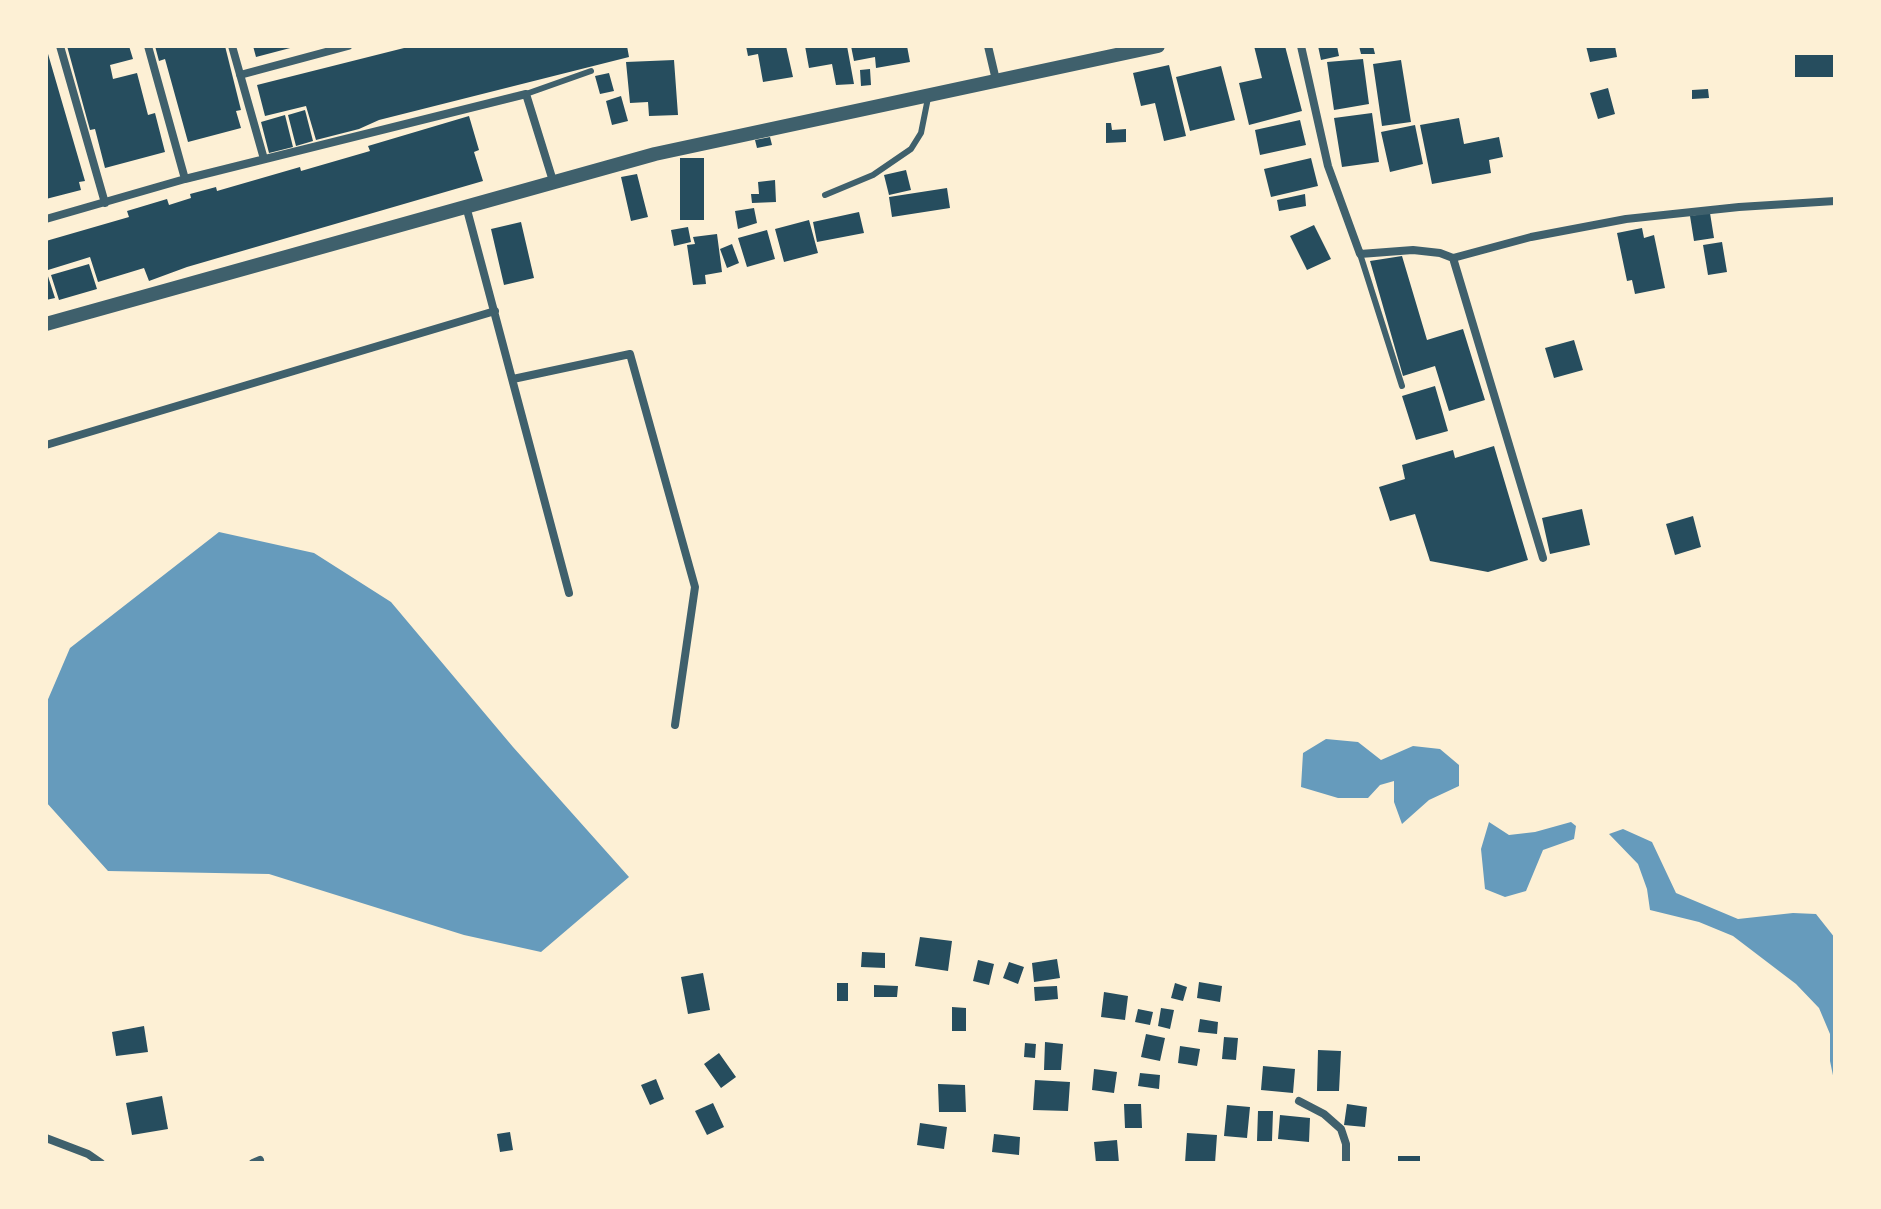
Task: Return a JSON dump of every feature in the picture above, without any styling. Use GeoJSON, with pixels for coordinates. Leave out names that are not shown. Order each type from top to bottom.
{"type":"FeatureCollection","features":[{"type":"Feature","properties":{"kind":"street"},"geometry":{"type":"LineString","coordinates":[[60,46],[105,203]]}},
{"type":"Feature","properties":{"kind":"street"},"geometry":{"type":"LineString","coordinates":[[148,46],[185,179]]}},
{"type":"Feature","properties":{"kind":"street"},"geometry":{"type":"LineString","coordinates":[[232,46],[264,159]]}},
{"type":"Feature","properties":{"kind":"street"},"geometry":{"type":"LineString","coordinates":[[240,75],[348,46]]}},
{"type":"Feature","properties":{"kind":"street"},"geometry":{"type":"LineString","coordinates":[[988,46],[996,80]]}},
{"type":"Feature","properties":{"kind":"street"},"geometry":{"type":"LineString","coordinates":[[46,324],[655,154],[1158,46]]}},
{"type":"Feature","properties":{"kind":"street"},"geometry":{"type":"LineString","coordinates":[[1301,46],[1328,166],[1360,254],[1413,250],[1453,258],[1531,237],[1626,219],[1835,201]]}},
{"type":"Feature","properties":{"kind":"street"},"geometry":{"type":"LineString","coordinates":[[46,219],[185,179],[526,94],[553,181]]}},
{"type":"Feature","properties":{"kind":"street"},"geometry":{"type":"LineString","coordinates":[[466,206],[569,593]]}},
{"type":"Feature","properties":{"kind":"street"},"geometry":{"type":"LineString","coordinates":[[1453,258],[1543,558]]}},
{"type":"Feature","properties":{"kind":"street"},"geometry":{"type":"LineString","coordinates":[[46,445],[495,311]]}},
{"type":"Feature","properties":{"kind":"street"},"geometry":{"type":"LineString","coordinates":[[513,379],[630,354],[695,587],[675,725]]}},
{"type":"Feature","properties":{"kind":"street"},"geometry":{"type":"LineString","coordinates":[[1299,1101],[1324,1114],[1341,1129],[1346,1144],[1346,1163]]}},
{"type":"Feature","properties":{"kind":"street"},"geometry":{"type":"LineString","coordinates":[[46,1138],[88,1154],[101,1163]]}},
{"type":"Feature","properties":{"kind":"lane"},"geometry":{"type":"LineString","coordinates":[[526,94],[591,71]]}},
{"type":"Feature","properties":{"kind":"lane"},"geometry":{"type":"LineString","coordinates":[[825,195],[873,175],[911,149],[921,133],[928,95]]}},
{"type":"Feature","properties":{"kind":"lane"},"geometry":{"type":"LineString","coordinates":[[1360,254],[1402,386]]}},
{"type":"Feature","properties":{"kind":"water"},"geometry":{"type":"Polygon","coordinates":[[[219,532],[314,553],[391,602],[513,747],[629,877],[541,952],[464,935],[269,874],[108,871],[46,802],[46,704],[70,648],[219,532]]]}},
{"type":"Feature","properties":{"kind":"water"},"geometry":{"type":"Polygon","coordinates":[[[1326,739],[1358,742],[1381,760],[1413,746],[1440,749],[1459,765],[1459,786],[1429,800],[1402,824],[1394,802],[1394,781],[1380,785],[1368,798],[1338,798],[1301,787],[1303,753],[1326,739]]]}},
{"type":"Feature","properties":{"kind":"water"},"geometry":{"type":"Polygon","coordinates":[[[1489,822],[1509,835],[1571,822],[1576,826],[1574,839],[1543,850],[1526,891],[1505,897],[1485,889],[1481,849],[1489,822]]]}},
{"type":"Feature","properties":{"kind":"water"},"geometry":{"type":"Polygon","coordinates":[[[1623,829],[1652,842],[1676,893],[1738,919],[1793,913],[1816,914],[1835,938],[1835,1085],[1830,1061],[1830,1034],[1819,1008],[1796,984],[1733,936],[1699,922],[1650,910],[1638,864],[1609,834],[1623,829]]]}},
{"type":"Feature","properties":{"kind":"building"},"geometry":{"type":"Polygon","coordinates":[[[67,46],[129,46],[133,59],[110,65],[113,79],[137,73],[148,115],[155,113],[165,152],[105,168],[95,129],[90,130],[67,46]]]}},
{"type":"Feature","properties":{"kind":"building"},"geometry":{"type":"Polygon","coordinates":[[[155,46],[225,46],[241,110],[236,111],[241,128],[188,142],[165,59],[159,61],[155,46]]]}},
{"type":"Feature","properties":{"kind":"building"},"geometry":{"type":"Polygon","coordinates":[[[253,46],[294,46],[294,47],[256,57],[253,46]]]}},
{"type":"Feature","properties":{"kind":"building"},"geometry":{"type":"Polygon","coordinates":[[[412,46],[627,46],[629,57],[379,120],[359,129],[316,140],[306,106],[265,116],[257,85],[412,46]]]}},
{"type":"Feature","properties":{"kind":"building"},"geometry":{"type":"Polygon","coordinates":[[[746,46],[786,46],[793,77],[763,82],[758,54],[748,56],[746,46]]]}},
{"type":"Feature","properties":{"kind":"building"},"geometry":{"type":"Polygon","coordinates":[[[805,46],[847,46],[854,84],[836,85],[832,64],[809,68],[805,46]]]}},
{"type":"Feature","properties":{"kind":"building"},"geometry":{"type":"Polygon","coordinates":[[[851,46],[907,46],[910,62],[876,68],[875,57],[854,61],[851,46]]]}},
{"type":"Feature","properties":{"kind":"building"},"geometry":{"type":"Polygon","coordinates":[[[1254,46],[1285,46],[1302,111],[1249,125],[1239,83],[1262,78],[1254,46]]]}},
{"type":"Feature","properties":{"kind":"building"},"geometry":{"type":"Polygon","coordinates":[[[1318,46],[1337,46],[1339,56],[1321,60],[1318,46]]]}},
{"type":"Feature","properties":{"kind":"building"},"geometry":{"type":"Polygon","coordinates":[[[1359,46],[1373,46],[1375,54],[1361,54],[1359,46]]]}},
{"type":"Feature","properties":{"kind":"building"},"geometry":{"type":"Polygon","coordinates":[[[1586,46],[1615,46],[1617,57],[1590,62],[1586,46]]]}},
{"type":"Feature","properties":{"kind":"building"},"geometry":{"type":"Polygon","coordinates":[[[46,47],[85,181],[79,182],[81,190],[46,199],[46,47]]]}},
{"type":"Feature","properties":{"kind":"building"},"geometry":{"type":"Polygon","coordinates":[[[1795,55],[1833,55],[1833,77],[1795,77],[1795,55]]]}},
{"type":"Feature","properties":{"kind":"building"},"geometry":{"type":"Polygon","coordinates":[[[1363,59],[1369,104],[1334,110],[1327,62],[1363,59]]]}},
{"type":"Feature","properties":{"kind":"building"},"geometry":{"type":"Polygon","coordinates":[[[674,60],[678,115],[649,116],[648,102],[630,103],[626,62],[674,60]]]}},
{"type":"Feature","properties":{"kind":"building"},"geometry":{"type":"Polygon","coordinates":[[[1401,60],[1411,122],[1382,126],[1373,64],[1401,60]]]}},
{"type":"Feature","properties":{"kind":"building"},"geometry":{"type":"Polygon","coordinates":[[[1169,65],[1186,136],[1164,141],[1155,103],[1141,106],[1133,73],[1169,65]]]}},
{"type":"Feature","properties":{"kind":"building"},"geometry":{"type":"Polygon","coordinates":[[[1221,66],[1235,120],[1190,131],[1176,77],[1221,66]]]}},
{"type":"Feature","properties":{"kind":"building"},"geometry":{"type":"Polygon","coordinates":[[[870,69],[871,85],[861,86],[860,70],[870,69]]]}},
{"type":"Feature","properties":{"kind":"building"},"geometry":{"type":"Polygon","coordinates":[[[609,73],[614,91],[600,94],[595,76],[609,73]]]}},
{"type":"Feature","properties":{"kind":"building"},"geometry":{"type":"Polygon","coordinates":[[[1608,88],[1615,114],[1598,119],[1590,93],[1608,88]]]}},
{"type":"Feature","properties":{"kind":"building"},"geometry":{"type":"Polygon","coordinates":[[[1708,89],[1709,98],[1692,99],[1692,90],[1708,89]]]}},
{"type":"Feature","properties":{"kind":"building"},"geometry":{"type":"Polygon","coordinates":[[[621,96],[628,121],[612,125],[606,101],[621,96]]]}},
{"type":"Feature","properties":{"kind":"building"},"geometry":{"type":"Polygon","coordinates":[[[305,110],[313,141],[296,146],[288,115],[305,110]]]}},
{"type":"Feature","properties":{"kind":"building"},"geometry":{"type":"Polygon","coordinates":[[[1372,113],[1379,162],[1342,167],[1334,118],[1372,113]]]}},
{"type":"Feature","properties":{"kind":"building"},"geometry":{"type":"Polygon","coordinates":[[[285,115],[293,147],[269,153],[261,122],[285,115]]]}},
{"type":"Feature","properties":{"kind":"building"},"geometry":{"type":"Polygon","coordinates":[[[469,116],[479,150],[474,152],[483,181],[187,267],[149,281],[144,268],[98,282],[90,257],[48,270],[46,241],[129,217],[127,211],[167,199],[169,205],[191,198],[190,194],[216,187],[217,191],[300,167],[301,171],[370,151],[368,146],[469,116]]]}},
{"type":"Feature","properties":{"kind":"building"},"geometry":{"type":"Polygon","coordinates":[[[1459,118],[1464,144],[1499,137],[1503,157],[1489,160],[1491,173],[1432,184],[1420,125],[1459,118]]]}},
{"type":"Feature","properties":{"kind":"building"},"geometry":{"type":"Polygon","coordinates":[[[1300,120],[1306,145],[1260,155],[1255,130],[1300,120]]]}},
{"type":"Feature","properties":{"kind":"building"},"geometry":{"type":"Polygon","coordinates":[[[1106,123],[1111,123],[1112,130],[1126,129],[1126,142],[1106,143],[1106,123]]]}},
{"type":"Feature","properties":{"kind":"building"},"geometry":{"type":"Polygon","coordinates":[[[1415,125],[1423,164],[1390,172],[1381,132],[1415,125]]]}},
{"type":"Feature","properties":{"kind":"building"},"geometry":{"type":"Polygon","coordinates":[[[770,137],[772,145],[757,148],[755,140],[770,137]]]}},
{"type":"Feature","properties":{"kind":"building"},"geometry":{"type":"Polygon","coordinates":[[[680,158],[704,158],[704,220],[680,220],[680,158]]]}},
{"type":"Feature","properties":{"kind":"building"},"geometry":{"type":"Polygon","coordinates":[[[1311,158],[1318,186],[1271,197],[1264,169],[1311,158]]]}},
{"type":"Feature","properties":{"kind":"building"},"geometry":{"type":"Polygon","coordinates":[[[906,170],[911,190],[889,195],[884,175],[906,170]]]}},
{"type":"Feature","properties":{"kind":"building"},"geometry":{"type":"Polygon","coordinates":[[[637,174],[648,217],[631,221],[621,177],[637,174]]]}},
{"type":"Feature","properties":{"kind":"building"},"geometry":{"type":"Polygon","coordinates":[[[775,180],[776,202],[752,203],[751,194],[759,194],[758,182],[775,180]]]}},
{"type":"Feature","properties":{"kind":"building"},"geometry":{"type":"Polygon","coordinates":[[[947,188],[950,208],[892,217],[889,197],[947,188]]]}},
{"type":"Feature","properties":{"kind":"building"},"geometry":{"type":"Polygon","coordinates":[[[1305,194],[1306,206],[1279,211],[1277,200],[1305,194]]]}},
{"type":"Feature","properties":{"kind":"building"},"geometry":{"type":"Polygon","coordinates":[[[754,208],[757,223],[738,229],[735,211],[754,208]]]}},
{"type":"Feature","properties":{"kind":"building"},"geometry":{"type":"Polygon","coordinates":[[[859,212],[864,233],[817,242],[813,222],[859,212]]]}},
{"type":"Feature","properties":{"kind":"building"},"geometry":{"type":"Polygon","coordinates":[[[1710,213],[1714,238],[1694,241],[1690,216],[1710,213]]]}},
{"type":"Feature","properties":{"kind":"building"},"geometry":{"type":"Polygon","coordinates":[[[809,220],[818,253],[784,262],[775,229],[809,220]]]}},
{"type":"Feature","properties":{"kind":"building"},"geometry":{"type":"Polygon","coordinates":[[[521,222],[534,278],[504,285],[491,229],[521,222]]]}},
{"type":"Feature","properties":{"kind":"building"},"geometry":{"type":"Polygon","coordinates":[[[1314,225],[1331,259],[1307,270],[1290,236],[1314,225]]]}},
{"type":"Feature","properties":{"kind":"building"},"geometry":{"type":"Polygon","coordinates":[[[688,227],[691,242],[674,246],[671,230],[688,227]]]}},
{"type":"Feature","properties":{"kind":"building"},"geometry":{"type":"Polygon","coordinates":[[[1642,228],[1644,238],[1654,235],[1665,288],[1635,294],[1632,280],[1627,281],[1617,233],[1642,228]]]}},
{"type":"Feature","properties":{"kind":"building"},"geometry":{"type":"Polygon","coordinates":[[[767,230],[775,259],[747,267],[738,238],[767,230]]]}},
{"type":"Feature","properties":{"kind":"building"},"geometry":{"type":"Polygon","coordinates":[[[717,234],[722,272],[705,275],[706,284],[693,285],[687,245],[695,244],[693,237],[717,234]]]}},
{"type":"Feature","properties":{"kind":"building"},"geometry":{"type":"Polygon","coordinates":[[[1722,242],[1727,272],[1708,275],[1703,245],[1722,242]]]}},
{"type":"Feature","properties":{"kind":"building"},"geometry":{"type":"Polygon","coordinates":[[[732,244],[739,263],[727,268],[720,249],[732,244]]]}},
{"type":"Feature","properties":{"kind":"building"},"geometry":{"type":"Polygon","coordinates":[[[1402,256],[1427,340],[1463,329],[1485,400],[1449,411],[1435,366],[1403,376],[1370,261],[1402,256]]]}},
{"type":"Feature","properties":{"kind":"building"},"geometry":{"type":"Polygon","coordinates":[[[89,264],[97,289],[59,300],[51,275],[89,264]]]}},
{"type":"Feature","properties":{"kind":"building"},"geometry":{"type":"Polygon","coordinates":[[[46,270],[55,298],[46,300],[46,270]]]}},
{"type":"Feature","properties":{"kind":"building"},"geometry":{"type":"Polygon","coordinates":[[[1574,340],[1583,370],[1554,378],[1545,348],[1574,340]]]}},
{"type":"Feature","properties":{"kind":"building"},"geometry":{"type":"Polygon","coordinates":[[[1435,386],[1448,431],[1416,440],[1402,396],[1435,386]]]}},
{"type":"Feature","properties":{"kind":"building"},"geometry":{"type":"Polygon","coordinates":[[[1494,446],[1528,560],[1488,572],[1430,561],[1415,514],[1390,521],[1379,487],[1405,479],[1402,465],[1453,450],[1455,458],[1494,446]]]}},
{"type":"Feature","properties":{"kind":"building"},"geometry":{"type":"Polygon","coordinates":[[[1582,509],[1590,545],[1550,554],[1542,518],[1582,509]]]}},
{"type":"Feature","properties":{"kind":"building"},"geometry":{"type":"Polygon","coordinates":[[[1693,516],[1701,547],[1675,555],[1666,524],[1693,516]]]}},
{"type":"Feature","properties":{"kind":"building"},"geometry":{"type":"Polygon","coordinates":[[[920,937],[952,941],[948,971],[915,966],[920,937]]]}},
{"type":"Feature","properties":{"kind":"building"},"geometry":{"type":"Polygon","coordinates":[[[862,952],[885,953],[885,968],[861,967],[862,952]]]}},
{"type":"Feature","properties":{"kind":"building"},"geometry":{"type":"Polygon","coordinates":[[[1057,959],[1060,978],[1034,982],[1032,963],[1057,959]]]}},
{"type":"Feature","properties":{"kind":"building"},"geometry":{"type":"Polygon","coordinates":[[[978,960],[994,964],[989,985],[973,981],[978,960]]]}},
{"type":"Feature","properties":{"kind":"building"},"geometry":{"type":"Polygon","coordinates":[[[1009,962],[1024,967],[1018,984],[1003,978],[1009,962]]]}},
{"type":"Feature","properties":{"kind":"building"},"geometry":{"type":"Polygon","coordinates":[[[703,973],[710,1010],[688,1014],[681,977],[703,973]]]}},
{"type":"Feature","properties":{"kind":"building"},"geometry":{"type":"Polygon","coordinates":[[[1199,982],[1222,986],[1220,1002],[1197,998],[1199,982]]]}},
{"type":"Feature","properties":{"kind":"building"},"geometry":{"type":"Polygon","coordinates":[[[837,983],[848,983],[848,1001],[837,1001],[837,983]]]}},
{"type":"Feature","properties":{"kind":"building"},"geometry":{"type":"Polygon","coordinates":[[[1175,983],[1187,987],[1183,1001],[1171,998],[1175,983]]]}},
{"type":"Feature","properties":{"kind":"building"},"geometry":{"type":"Polygon","coordinates":[[[874,985],[898,986],[897,997],[874,997],[874,985]]]}},
{"type":"Feature","properties":{"kind":"building"},"geometry":{"type":"Polygon","coordinates":[[[1057,986],[1058,999],[1035,1001],[1034,987],[1057,986]]]}},
{"type":"Feature","properties":{"kind":"building"},"geometry":{"type":"Polygon","coordinates":[[[1104,992],[1128,996],[1125,1020],[1101,1017],[1104,992]]]}},
{"type":"Feature","properties":{"kind":"building"},"geometry":{"type":"Polygon","coordinates":[[[952,1007],[966,1008],[966,1031],[952,1031],[952,1007]]]}},
{"type":"Feature","properties":{"kind":"building"},"geometry":{"type":"Polygon","coordinates":[[[1161,1008],[1174,1010],[1170,1029],[1158,1026],[1161,1008]]]}},
{"type":"Feature","properties":{"kind":"building"},"geometry":{"type":"Polygon","coordinates":[[[1138,1009],[1153,1012],[1150,1025],[1135,1022],[1138,1009]]]}},
{"type":"Feature","properties":{"kind":"building"},"geometry":{"type":"Polygon","coordinates":[[[1200,1019],[1218,1022],[1217,1034],[1198,1032],[1200,1019]]]}},
{"type":"Feature","properties":{"kind":"building"},"geometry":{"type":"Polygon","coordinates":[[[144,1026],[148,1052],[116,1056],[112,1032],[144,1026]]]}},
{"type":"Feature","properties":{"kind":"building"},"geometry":{"type":"Polygon","coordinates":[[[1146,1034],[1165,1038],[1160,1061],[1141,1057],[1146,1034]]]}},
{"type":"Feature","properties":{"kind":"building"},"geometry":{"type":"Polygon","coordinates":[[[1224,1037],[1238,1038],[1236,1060],[1222,1059],[1224,1037]]]}},
{"type":"Feature","properties":{"kind":"building"},"geometry":{"type":"Polygon","coordinates":[[[1045,1042],[1063,1044],[1061,1070],[1044,1070],[1045,1042]]]}},
{"type":"Feature","properties":{"kind":"building"},"geometry":{"type":"Polygon","coordinates":[[[1025,1043],[1036,1044],[1035,1058],[1024,1057],[1025,1043]]]}},
{"type":"Feature","properties":{"kind":"building"},"geometry":{"type":"Polygon","coordinates":[[[1180,1046],[1200,1049],[1197,1066],[1178,1063],[1180,1046]]]}},
{"type":"Feature","properties":{"kind":"building"},"geometry":{"type":"Polygon","coordinates":[[[1318,1050],[1341,1051],[1339,1091],[1317,1091],[1318,1050]]]}},
{"type":"Feature","properties":{"kind":"building"},"geometry":{"type":"Polygon","coordinates":[[[719,1053],[736,1077],[721,1088],[704,1064],[719,1053]]]}},
{"type":"Feature","properties":{"kind":"building"},"geometry":{"type":"Polygon","coordinates":[[[1263,1066],[1295,1069],[1293,1093],[1261,1090],[1263,1066]]]}},
{"type":"Feature","properties":{"kind":"building"},"geometry":{"type":"Polygon","coordinates":[[[1094,1069],[1117,1072],[1114,1093],[1092,1090],[1094,1069]]]}},
{"type":"Feature","properties":{"kind":"building"},"geometry":{"type":"Polygon","coordinates":[[[1140,1073],[1160,1075],[1159,1089],[1138,1086],[1140,1073]]]}},
{"type":"Feature","properties":{"kind":"building"},"geometry":{"type":"Polygon","coordinates":[[[656,1079],[664,1099],[650,1105],[641,1085],[656,1079]]]}},
{"type":"Feature","properties":{"kind":"building"},"geometry":{"type":"Polygon","coordinates":[[[1035,1080],[1070,1082],[1068,1111],[1033,1110],[1035,1080]]]}},
{"type":"Feature","properties":{"kind":"building"},"geometry":{"type":"Polygon","coordinates":[[[938,1084],[965,1085],[966,1112],[939,1112],[938,1084]]]}},
{"type":"Feature","properties":{"kind":"building"},"geometry":{"type":"Polygon","coordinates":[[[162,1096],[168,1129],[132,1135],[126,1103],[162,1096]]]}},
{"type":"Feature","properties":{"kind":"building"},"geometry":{"type":"Polygon","coordinates":[[[713,1103],[724,1127],[707,1135],[695,1111],[713,1103]]]}},
{"type":"Feature","properties":{"kind":"building"},"geometry":{"type":"Polygon","coordinates":[[[1124,1104],[1141,1104],[1142,1128],[1125,1128],[1124,1104]]]}},
{"type":"Feature","properties":{"kind":"building"},"geometry":{"type":"Polygon","coordinates":[[[1347,1104],[1367,1107],[1365,1127],[1344,1125],[1347,1104]]]}},
{"type":"Feature","properties":{"kind":"building"},"geometry":{"type":"Polygon","coordinates":[[[1227,1105],[1250,1107],[1247,1138],[1224,1136],[1227,1105]]]}},
{"type":"Feature","properties":{"kind":"building"},"geometry":{"type":"Polygon","coordinates":[[[1258,1111],[1273,1111],[1272,1141],[1257,1141],[1258,1111]]]}},
{"type":"Feature","properties":{"kind":"building"},"geometry":{"type":"Polygon","coordinates":[[[1280,1115],[1310,1118],[1309,1142],[1278,1139],[1280,1115]]]}},
{"type":"Feature","properties":{"kind":"building"},"geometry":{"type":"Polygon","coordinates":[[[920,1123],[947,1127],[944,1149],[917,1145],[920,1123]]]}},
{"type":"Feature","properties":{"kind":"building"},"geometry":{"type":"Polygon","coordinates":[[[510,1132],[513,1150],[500,1152],[497,1134],[510,1132]]]}},
{"type":"Feature","properties":{"kind":"building"},"geometry":{"type":"Polygon","coordinates":[[[1187,1133],[1217,1135],[1215,1163],[1185,1163],[1187,1133]]]}},
{"type":"Feature","properties":{"kind":"building"},"geometry":{"type":"Polygon","coordinates":[[[994,1134],[1020,1137],[1019,1155],[992,1152],[994,1134]]]}},
{"type":"Feature","properties":{"kind":"building"},"geometry":{"type":"Polygon","coordinates":[[[1117,1140],[1119,1163],[1096,1163],[1094,1142],[1117,1140]]]}},
{"type":"Feature","properties":{"kind":"building"},"geometry":{"type":"Polygon","coordinates":[[[1398,1156],[1420,1156],[1420,1163],[1398,1163],[1398,1156]]]}}]}
